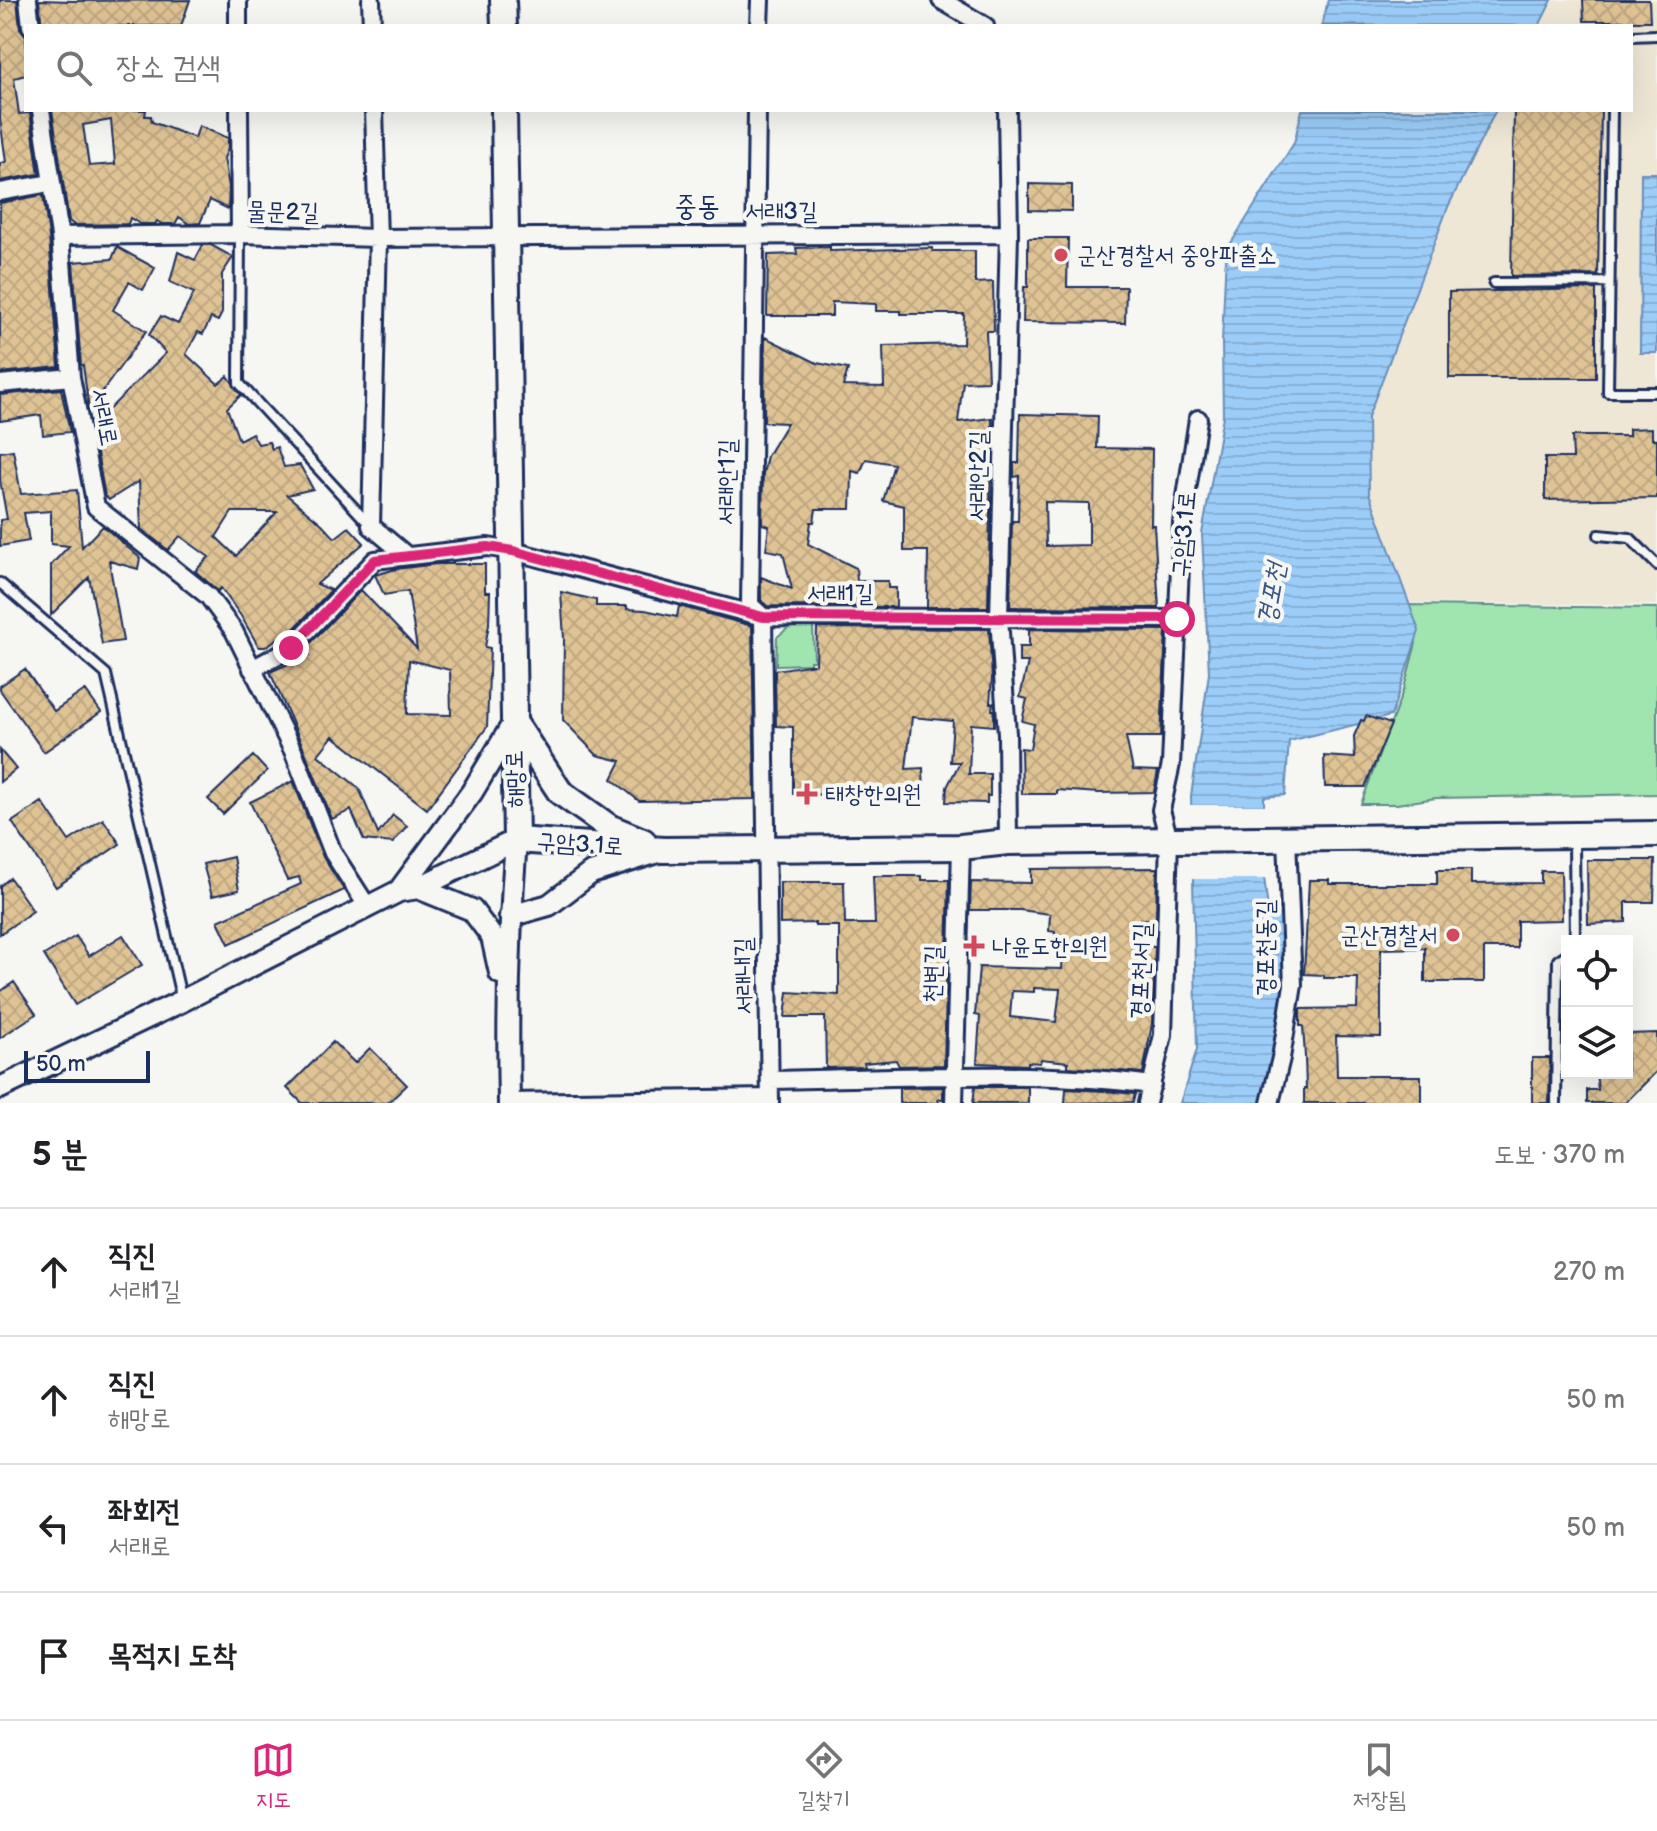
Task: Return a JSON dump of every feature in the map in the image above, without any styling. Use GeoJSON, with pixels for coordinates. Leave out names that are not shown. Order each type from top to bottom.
{"type":"FeatureCollection","features":[{"type":"Feature","properties":{"kind":"main road"},"geometry":{"type":"LineString","coordinates":[[503,0],[504,24]]}},
{"type":"Feature","properties":{"kind":"main road","name":"해망로"},"geometry":{"type":"LineString","coordinates":[[504,112],[516,840]]}},
{"type":"Feature","properties":{"kind":"main road"},"geometry":{"type":"LineString","coordinates":[[514,722],[560,792],[609,827],[664,850]]}},
{"type":"Feature","properties":{"kind":"main road"},"geometry":{"type":"LineString","coordinates":[[1173,840],[1657,834]]}},
{"type":"Feature","properties":{"kind":"main road","name":"구암3.1로"},"geometry":{"type":"LineString","coordinates":[[516,840],[664,850],[961,847],[1008,842],[1173,840]]}},
{"type":"Feature","properties":{"kind":"street"},"geometry":{"type":"LineString","coordinates":[[28,0],[31,24]]}},
{"type":"Feature","properties":{"kind":"street"},"geometry":{"type":"LineString","coordinates":[[238,0],[238,24]]}},
{"type":"Feature","properties":{"kind":"street"},"geometry":{"type":"LineString","coordinates":[[371,0],[372,24]]}},
{"type":"Feature","properties":{"kind":"street"},"geometry":{"type":"LineString","coordinates":[[759,24],[760,0]]}},
{"type":"Feature","properties":{"kind":"street"},"geometry":{"type":"LineString","coordinates":[[941,0],[982,24]]}},
{"type":"Feature","properties":{"kind":"street","name":"서래로"},"geometry":{"type":"LineString","coordinates":[[41,112],[60,236],[71,377],[96,507],[208,596],[234,631],[294,753],[333,853],[367,906]]}},
{"type":"Feature","properties":{"kind":"street"},"geometry":{"type":"LineString","coordinates":[[239,112],[240,234]]}},
{"type":"Feature","properties":{"kind":"street"},"geometry":{"type":"LineString","coordinates":[[374,112],[378,238],[371,526],[407,556]]}},
{"type":"Feature","properties":{"kind":"street","name":"서래안1길"},"geometry":{"type":"LineString","coordinates":[[757,112],[750,605],[763,617],[767,848]]}},
{"type":"Feature","properties":{"kind":"street","name":"서래안2길"},"geometry":{"type":"LineString","coordinates":[[1007,112],[1009,234],[999,617],[1007,734],[1008,842]]}},
{"type":"Feature","properties":{"kind":"street"},"geometry":{"type":"LineString","coordinates":[[0,192],[50,183]]}},
{"type":"Feature","properties":{"kind":"street","name":"서래3길"},"geometry":{"type":"LineString","coordinates":[[506,236],[1009,234]]}},
{"type":"Feature","properties":{"kind":"street","name":"물문2길"},"geometry":{"type":"LineString","coordinates":[[60,236],[506,236]]}},
{"type":"Feature","properties":{"kind":"street"},"geometry":{"type":"LineString","coordinates":[[0,384],[71,377]]}},
{"type":"Feature","properties":{"kind":"street","name":"구암3.1로"},"geometry":{"type":"LineString","coordinates":[[1173,840],[1161,810],[1171,764],[1182,523],[1198,419]]}},
{"type":"Feature","properties":{"kind":"street"},"geometry":{"type":"LineString","coordinates":[[252,669],[291,648],[375,560],[488,547],[513,551]]}},
{"type":"Feature","properties":{"kind":"street","name":"서래1길"},"geometry":{"type":"LineString","coordinates":[[513,551],[763,617],[1177,619]]}},
{"type":"Feature","properties":{"kind":"street"},"geometry":{"type":"LineString","coordinates":[[507,1006],[492,937],[472,910],[408,890],[514,722]]}},
{"type":"Feature","properties":{"kind":"street","name":"경포천동길"},"geometry":{"type":"LineString","coordinates":[[1270,1103],[1293,985],[1279,839]]}},
{"type":"Feature","properties":{"kind":"street","name":"구암3.1로"},"geometry":{"type":"LineString","coordinates":[[0,1088],[182,1001],[367,906],[516,840]]}},
{"type":"Feature","properties":{"kind":"street","name":"해망로"},"geometry":{"type":"LineString","coordinates":[[509,1103],[507,1006],[516,840]]}},
{"type":"Feature","properties":{"kind":"street","name":"경포천서길"},"geometry":{"type":"LineString","coordinates":[[1147,1103],[1163,1035],[1173,840]]}},
{"type":"Feature","properties":{"kind":"street","name":"천변길"},"geometry":{"type":"LineString","coordinates":[[954,1103],[961,847]]}},
{"type":"Feature","properties":{"kind":"street","name":"서래내길"},"geometry":{"type":"LineString","coordinates":[[767,848],[770,1100]]}},
{"type":"Feature","properties":{"kind":"street"},"geometry":{"type":"LineString","coordinates":[[510,916],[549,905],[591,873],[664,850]]}},
{"type":"Feature","properties":{"kind":"street"},"geometry":{"type":"LineString","coordinates":[[770,1080],[1099,1078],[1152,1085]]}},
{"type":"Feature","properties":{"kind":"street"},"geometry":{"type":"LineString","coordinates":[[509,1103],[770,1100]]}},
{"type":"Feature","properties":{"kind":"lane"},"geometry":{"type":"LineString","coordinates":[[1633,36],[1657,35]]}},
{"type":"Feature","properties":{"kind":"lane"},"geometry":{"type":"LineString","coordinates":[[1612,112],[1608,392],[1657,392]]}},
{"type":"Feature","properties":{"kind":"lane"},"geometry":{"type":"LineString","coordinates":[[240,234],[239,383],[371,526]]}},
{"type":"Feature","properties":{"kind":"lane"},"geometry":{"type":"LineString","coordinates":[[1494,283],[1608,282]]}},
{"type":"Feature","properties":{"kind":"lane"},"geometry":{"type":"LineString","coordinates":[[1599,535],[1630,538],[1657,565]]}},
{"type":"Feature","properties":{"kind":"lane"},"geometry":{"type":"LineString","coordinates":[[0,583],[106,674],[182,1001]]}},
{"type":"Feature","properties":{"kind":"lane"},"geometry":{"type":"LineString","coordinates":[[1574,835],[1575,935]]}},
{"type":"Feature","properties":{"kind":"lane"},"geometry":{"type":"LineString","coordinates":[[1556,1103],[1558,960],[1561,958]]}},
{"type":"Feature","properties":{"kind":"shaded area"},"geometry":{"type":"Polygon","coordinates":[[[1552,0],[1657,0],[1657,605],[1408,603],[1369,493],[1368,417],[1448,207],[1495,112],[1633,112],[1633,24],[1540,24],[1552,0]]]}},
{"type":"Feature","properties":{"kind":"green space"},"geometry":{"type":"Polygon","coordinates":[[[1403,605],[1657,608],[1657,794],[1436,798],[1397,804],[1361,804],[1404,688],[1416,643],[1403,605]]]}},
{"type":"Feature","properties":{"kind":"green space"},"geometry":{"type":"Polygon","coordinates":[[[792,625],[813,626],[814,661],[810,664],[776,665],[777,637],[792,625]]]}},
{"type":"Feature","properties":{"kind":"water"},"geometry":{"type":"Polygon","coordinates":[[[1328,0],[1552,0],[1540,24],[1322,24],[1328,0]]]}},
{"type":"Feature","properties":{"kind":"water","name":"경포천"},"geometry":{"type":"Polygon","coordinates":[[[1302,112],[1495,112],[1448,207],[1368,417],[1369,493],[1419,631],[1391,716],[1289,741],[1285,795],[1264,797],[1264,877],[1268,909],[1282,909],[1289,981],[1266,1103],[1180,1103],[1197,1049],[1191,796],[1209,673],[1202,534],[1223,416],[1226,251],[1294,143],[1302,112]]]}},
{"type":"Feature","properties":{"kind":"water"},"geometry":{"type":"Polygon","coordinates":[[[1641,173],[1657,173],[1657,353],[1640,353],[1641,173]]]}},
{"type":"Feature","properties":{"kind":"pier"},"geometry":{"type":"Polygon","coordinates":[[[1188,805],[1267,805],[1267,879],[1190,879],[1188,805]]]}},
{"type":"Feature","properties":{"kind":"building"},"geometry":{"type":"Polygon","coordinates":[[[0,0],[17,0],[20,28],[24,33],[24,76],[14,78],[19,114],[30,113],[39,174],[0,181],[0,163],[6,162],[0,119],[0,0]]]}},
{"type":"Feature","properties":{"kind":"building"},"geometry":{"type":"Polygon","coordinates":[[[39,0],[190,0],[182,24],[42,24],[39,0]]]}},
{"type":"Feature","properties":{"kind":"building"},"geometry":{"type":"Polygon","coordinates":[[[1583,0],[1649,0],[1650,21],[1584,21],[1583,0]]]}},
{"type":"Feature","properties":{"kind":"building"},"geometry":{"type":"Polygon","coordinates":[[[52,112],[146,112],[145,116],[151,116],[152,122],[195,138],[199,126],[228,138],[224,158],[229,187],[228,209],[210,200],[200,223],[189,224],[179,217],[175,224],[157,221],[155,224],[140,224],[130,218],[128,224],[74,225],[69,221],[52,112]],[[111,120],[83,125],[89,166],[115,164],[111,120]]]}},
{"type":"Feature","properties":{"kind":"building"},"geometry":{"type":"Polygon","coordinates":[[[1514,112],[1601,112],[1598,275],[1511,276],[1514,112]]]}},
{"type":"Feature","properties":{"kind":"building"},"geometry":{"type":"Polygon","coordinates":[[[1029,184],[1072,185],[1072,211],[1029,210],[1029,184]]]}},
{"type":"Feature","properties":{"kind":"building"},"geometry":{"type":"Polygon","coordinates":[[[43,195],[59,367],[0,373],[0,203],[43,195]]]}},
{"type":"Feature","properties":{"kind":"building"},"geometry":{"type":"Polygon","coordinates":[[[1028,238],[1068,238],[1067,287],[1126,287],[1125,323],[1023,322],[1024,287],[1028,287],[1028,238]]]}},
{"type":"Feature","properties":{"kind":"building"},"geometry":{"type":"Polygon","coordinates":[[[203,245],[211,245],[233,257],[222,274],[222,313],[218,321],[211,318],[203,334],[198,332],[186,354],[218,384],[228,376],[241,395],[227,408],[239,440],[252,433],[258,444],[269,442],[272,449],[277,447],[284,467],[300,465],[313,489],[287,495],[335,538],[349,527],[364,543],[317,584],[331,590],[289,634],[287,632],[265,647],[259,647],[221,588],[218,591],[195,571],[209,557],[180,536],[168,550],[141,529],[139,481],[109,500],[105,496],[92,426],[166,353],[149,335],[161,316],[178,324],[194,293],[170,282],[178,252],[195,260],[203,245]],[[232,512],[216,537],[236,556],[277,512],[232,512]]]}},
{"type":"Feature","properties":{"kind":"building"},"geometry":{"type":"Polygon","coordinates":[[[117,247],[155,268],[143,290],[129,282],[113,310],[146,331],[89,410],[81,365],[73,262],[112,259],[117,247]]]}},
{"type":"Feature","properties":{"kind":"building"},"geometry":{"type":"Polygon","coordinates":[[[830,247],[830,251],[933,248],[933,251],[975,251],[975,283],[993,282],[994,331],[986,331],[988,381],[963,382],[958,422],[992,418],[988,607],[927,607],[928,551],[904,551],[904,506],[883,501],[894,464],[866,459],[860,473],[852,471],[851,509],[816,509],[808,544],[856,568],[857,581],[888,581],[888,588],[896,588],[896,607],[767,606],[761,600],[761,577],[792,589],[783,553],[766,550],[769,526],[762,524],[763,474],[767,456],[787,423],[764,422],[765,337],[817,363],[848,369],[843,386],[884,387],[883,346],[963,344],[964,314],[901,314],[901,311],[876,311],[876,304],[832,302],[832,316],[767,316],[768,255],[797,254],[796,248],[830,247]]]}},
{"type":"Feature","properties":{"kind":"building"},"geometry":{"type":"Polygon","coordinates":[[[1596,289],[1596,378],[1449,378],[1449,292],[1596,289]]]}},
{"type":"Feature","properties":{"kind":"building"},"geometry":{"type":"Polygon","coordinates":[[[61,389],[70,432],[43,435],[41,415],[0,421],[0,395],[61,389]]]}},
{"type":"Feature","properties":{"kind":"building"},"geometry":{"type":"Polygon","coordinates":[[[1020,414],[1098,416],[1097,448],[1152,449],[1151,525],[1154,525],[1159,608],[1010,607],[1012,521],[1018,521],[1019,476],[1014,477],[1014,463],[1019,463],[1020,414]],[[1045,502],[1046,546],[1089,545],[1089,503],[1045,502]]]}},
{"type":"Feature","properties":{"kind":"building"},"geometry":{"type":"Polygon","coordinates":[[[1652,428],[1652,439],[1657,439],[1657,498],[1545,500],[1545,458],[1573,458],[1572,436],[1629,436],[1629,429],[1652,428]]]}},
{"type":"Feature","properties":{"kind":"building"},"geometry":{"type":"Polygon","coordinates":[[[13,450],[21,494],[77,490],[82,547],[103,526],[140,558],[138,569],[109,561],[123,641],[102,644],[89,577],[51,615],[51,565],[69,546],[51,544],[51,511],[24,513],[29,541],[0,546],[0,520],[7,519],[0,480],[0,452],[13,450]]]}},
{"type":"Feature","properties":{"kind":"building"},"geometry":{"type":"Polygon","coordinates":[[[437,564],[485,564],[485,592],[490,592],[485,647],[490,648],[487,727],[427,809],[333,736],[318,755],[359,788],[378,834],[393,815],[407,826],[393,843],[364,840],[351,810],[332,819],[270,672],[309,655],[304,650],[361,590],[417,649],[408,591],[384,595],[375,575],[437,564]],[[409,660],[407,714],[451,715],[450,670],[409,660]]]}},
{"type":"Feature","properties":{"kind":"building"},"geometry":{"type":"Polygon","coordinates":[[[561,592],[596,600],[596,606],[627,606],[627,609],[677,617],[679,606],[752,626],[755,799],[639,801],[612,779],[621,761],[597,755],[563,720],[561,592]]]}},
{"type":"Feature","properties":{"kind":"building"},"geometry":{"type":"Polygon","coordinates":[[[817,628],[989,629],[990,703],[993,703],[994,726],[971,724],[969,774],[990,774],[987,803],[946,802],[947,787],[960,762],[950,762],[953,721],[912,717],[906,769],[923,768],[924,797],[793,794],[793,727],[776,726],[775,670],[816,664],[817,628]]]}},
{"type":"Feature","properties":{"kind":"building"},"geometry":{"type":"Polygon","coordinates":[[[1029,629],[1166,630],[1161,737],[1126,737],[1133,770],[1158,771],[1154,792],[1057,790],[1057,794],[1022,794],[1021,748],[1030,749],[1034,724],[1022,721],[1027,699],[1020,697],[1028,662],[1019,662],[1019,647],[1029,647],[1029,629]]]}},
{"type":"Feature","properties":{"kind":"building"},"geometry":{"type":"Polygon","coordinates":[[[25,669],[54,711],[85,690],[101,712],[44,752],[0,690],[0,686],[25,669]]]}},
{"type":"Feature","properties":{"kind":"building"},"geometry":{"type":"Polygon","coordinates":[[[1366,716],[1391,724],[1365,787],[1325,787],[1324,756],[1355,758],[1354,736],[1366,716]]]}},
{"type":"Feature","properties":{"kind":"building"},"geometry":{"type":"Polygon","coordinates":[[[0,750],[16,769],[0,782],[0,750]]]}},
{"type":"Feature","properties":{"kind":"building"},"geometry":{"type":"Polygon","coordinates":[[[253,756],[267,771],[223,814],[208,799],[253,756]]]}},
{"type":"Feature","properties":{"kind":"building"},"geometry":{"type":"Polygon","coordinates":[[[293,781],[323,857],[344,890],[229,944],[218,921],[301,884],[299,877],[287,880],[250,802],[293,781]]]}},
{"type":"Feature","properties":{"kind":"building"},"geometry":{"type":"Polygon","coordinates":[[[42,802],[69,841],[103,819],[120,844],[56,887],[12,822],[42,802]]]}},
{"type":"Feature","properties":{"kind":"building"},"geometry":{"type":"Polygon","coordinates":[[[233,857],[239,890],[212,896],[203,864],[233,857]]]}},
{"type":"Feature","properties":{"kind":"building"},"geometry":{"type":"Polygon","coordinates":[[[1587,860],[1655,860],[1654,902],[1626,902],[1626,922],[1588,924],[1587,860]]]}},
{"type":"Feature","properties":{"kind":"building"},"geometry":{"type":"Polygon","coordinates":[[[1157,868],[1156,920],[1140,919],[1137,946],[1155,947],[1152,1024],[1143,1073],[1068,1067],[1068,1062],[1041,1059],[1040,1063],[1028,1062],[1028,1065],[977,1063],[980,1016],[975,1015],[979,967],[1062,969],[1064,936],[1055,936],[1055,932],[1049,931],[1050,914],[1020,910],[970,910],[971,882],[1031,883],[1031,869],[1157,868]],[[1060,989],[1012,991],[1010,1017],[1056,1022],[1060,989]]]}},
{"type":"Feature","properties":{"kind":"building"},"geometry":{"type":"Polygon","coordinates":[[[1437,870],[1471,870],[1471,884],[1541,883],[1541,871],[1561,871],[1562,920],[1517,921],[1517,948],[1484,948],[1484,982],[1425,982],[1425,948],[1381,949],[1381,1037],[1336,1036],[1337,1076],[1421,1076],[1421,1103],[1304,1103],[1305,1057],[1300,1009],[1357,1008],[1358,978],[1324,978],[1324,975],[1304,974],[1309,880],[1330,880],[1330,884],[1437,884],[1437,870]]]}},
{"type":"Feature","properties":{"kind":"building"},"geometry":{"type":"Polygon","coordinates":[[[873,876],[922,876],[922,880],[949,880],[944,1065],[899,1066],[896,1060],[864,1063],[865,1067],[826,1068],[825,1017],[785,1017],[788,992],[839,995],[839,926],[780,924],[780,882],[844,882],[845,924],[875,924],[873,876]]]}},
{"type":"Feature","properties":{"kind":"building"},"geometry":{"type":"Polygon","coordinates":[[[10,878],[33,911],[0,934],[0,886],[10,878]]]}},
{"type":"Feature","properties":{"kind":"building"},"geometry":{"type":"Polygon","coordinates":[[[123,935],[142,965],[75,1005],[44,955],[76,936],[89,956],[123,935]]]}},
{"type":"Feature","properties":{"kind":"building"},"geometry":{"type":"Polygon","coordinates":[[[14,982],[36,1014],[0,1038],[0,992],[14,982]]]}},
{"type":"Feature","properties":{"kind":"building"},"geometry":{"type":"Polygon","coordinates":[[[1657,1033],[1657,1071],[1625,1103],[1587,1103],[1587,1090],[1598,1090],[1597,1079],[1633,1079],[1633,1034],[1657,1033]]]}},
{"type":"Feature","properties":{"kind":"building"},"geometry":{"type":"Polygon","coordinates":[[[333,1042],[355,1063],[370,1048],[407,1085],[388,1103],[302,1103],[287,1088],[333,1042]]]}},
{"type":"Feature","properties":{"kind":"building"},"geometry":{"type":"Polygon","coordinates":[[[1532,1058],[1550,1058],[1549,1103],[1532,1103],[1532,1058]]]}},
{"type":"Feature","properties":{"kind":"building"},"geometry":{"type":"Polygon","coordinates":[[[943,1087],[943,1099],[938,1099],[939,1103],[899,1103],[899,1088],[943,1087]]]}},
{"type":"Feature","properties":{"kind":"building"},"geometry":{"type":"Polygon","coordinates":[[[975,1087],[1028,1087],[1028,1103],[973,1103],[975,1087]]]}},
{"type":"Feature","properties":{"kind":"building"},"geometry":{"type":"Polygon","coordinates":[[[1066,1089],[1135,1094],[1133,1102],[1065,1103],[1066,1089]]]}},
{"type":"Feature","properties":{"kind":"place","name":"군산경찰서 중앙파출소"},"geometry":{"type":"Point","coordinates":[1061,255]}},
{"type":"Feature","properties":{"kind":"place","name":"태창한의원"},"geometry":{"type":"Point","coordinates":[807,794]}},
{"type":"Feature","properties":{"kind":"place","name":"군산경찰서"},"geometry":{"type":"Point","coordinates":[1453,935]}},
{"type":"Feature","properties":{"kind":"place","name":"나윤도한의원"},"geometry":{"type":"Point","coordinates":[974,946]}},
{"type":"Feature","properties":{"kind":"district","name":"중동"},"geometry":{"type":"Point","coordinates":[697,206]}},
{"type":"Feature","properties":{"kind":"route"},"geometry":{"type":"LineString","coordinates":[[291,648],[375,560],[488,547],[763,617],[1177,619]]}}]}
